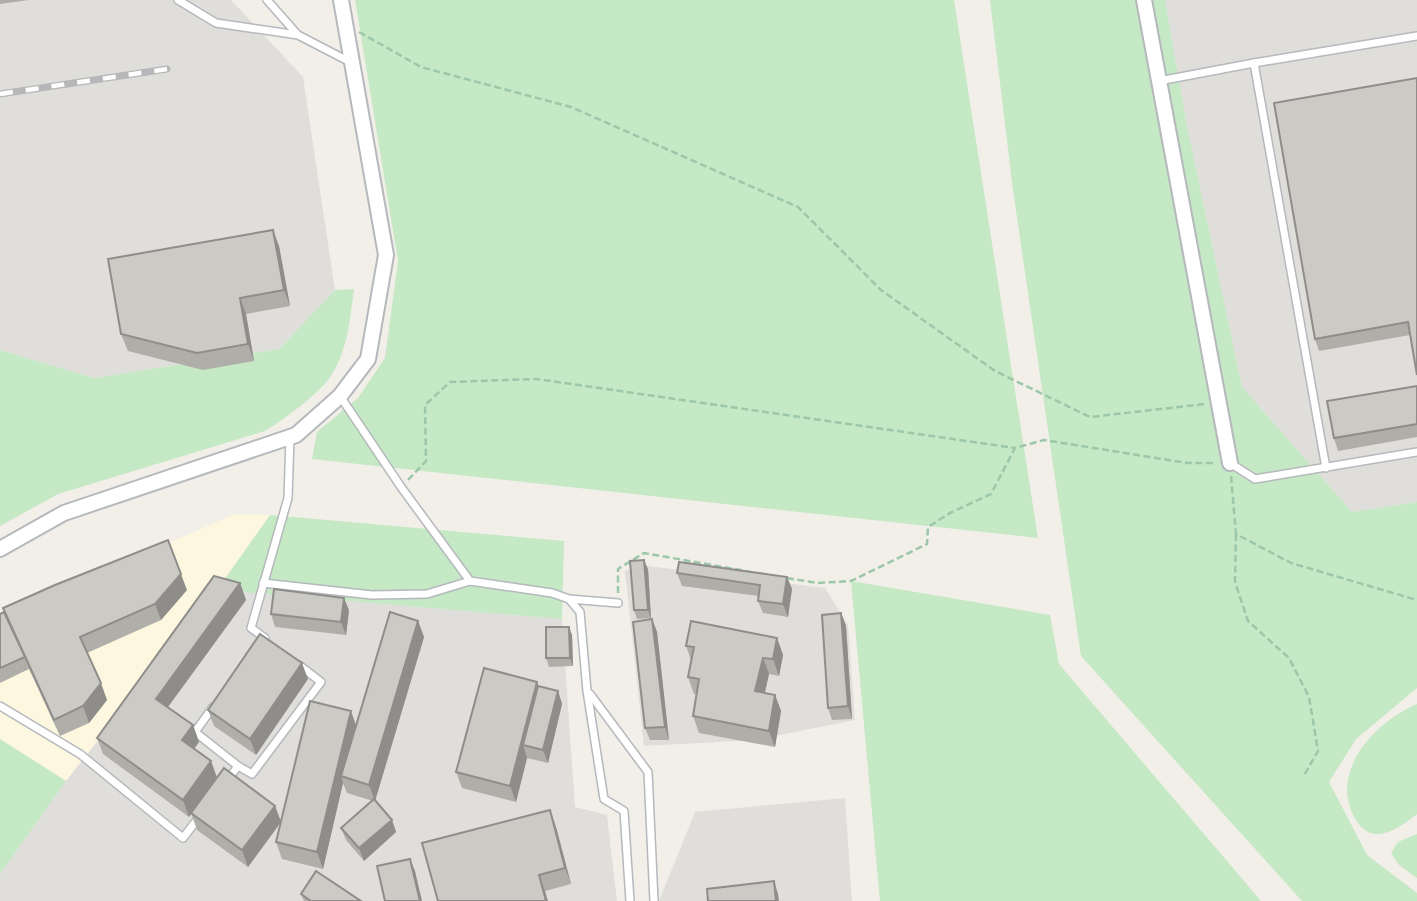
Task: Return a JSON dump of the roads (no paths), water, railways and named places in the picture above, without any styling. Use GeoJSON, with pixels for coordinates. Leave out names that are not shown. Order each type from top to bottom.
{"type":"FeatureCollection","features":[{"type":"Feature","properties":{"kind":"street"},"geometry":{"type":"LineString","coordinates":[[0,549],[64,513],[296,435],[340,396],[368,359],[386,256],[341,0]]}},
{"type":"Feature","properties":{"kind":"street"},"geometry":{"type":"LineString","coordinates":[[1144,0],[1230,463]]}},
{"type":"Feature","properties":{"kind":"lane"},"geometry":{"type":"LineString","coordinates":[[178,0],[216,23],[298,35],[353,63]]}},
{"type":"Feature","properties":{"kind":"lane"},"geometry":{"type":"LineString","coordinates":[[267,0],[298,35]]}},
{"type":"Feature","properties":{"kind":"lane"},"geometry":{"type":"LineString","coordinates":[[1158,81],[1417,36]]}},
{"type":"Feature","properties":{"kind":"lane"},"geometry":{"type":"LineString","coordinates":[[1254,63],[1326,468]]}},
{"type":"Feature","properties":{"kind":"lane"},"geometry":{"type":"LineString","coordinates":[[340,396],[401,487],[470,581]]}},
{"type":"Feature","properties":{"kind":"lane"},"geometry":{"type":"LineString","coordinates":[[274,645],[251,628],[288,498],[289,438]]}},
{"type":"Feature","properties":{"kind":"lane"},"geometry":{"type":"LineString","coordinates":[[1230,463],[1255,479],[1417,452]]}},
{"type":"Feature","properties":{"kind":"lane"},"geometry":{"type":"LineString","coordinates":[[263,583],[372,595],[427,594],[470,581],[552,593],[569,599],[618,603]]}},
{"type":"Feature","properties":{"kind":"lane"},"geometry":{"type":"LineString","coordinates":[[569,599],[580,612],[587,691],[604,799],[624,811],[630,901]]}},
{"type":"Feature","properties":{"kind":"lane"},"geometry":{"type":"LineString","coordinates":[[256,648],[264,638]]}},
{"type":"Feature","properties":{"kind":"lane"},"geometry":{"type":"LineString","coordinates":[[218,701],[195,732],[252,774],[321,682],[292,660]]}},
{"type":"Feature","properties":{"kind":"lane"},"geometry":{"type":"LineString","coordinates":[[587,691],[648,772],[654,901]]}},
{"type":"Feature","properties":{"kind":"lane"},"geometry":{"type":"LineString","coordinates":[[0,706],[80,754],[183,838],[206,808]]}},
{"type":"Feature","properties":{"kind":"lane"},"geometry":{"type":"LineString","coordinates":[[222,787],[238,766]]}},
{"type":"Feature","properties":{"kind":"railway"},"geometry":{"type":"LineString","coordinates":[[0,94],[167,69]]}}]}
